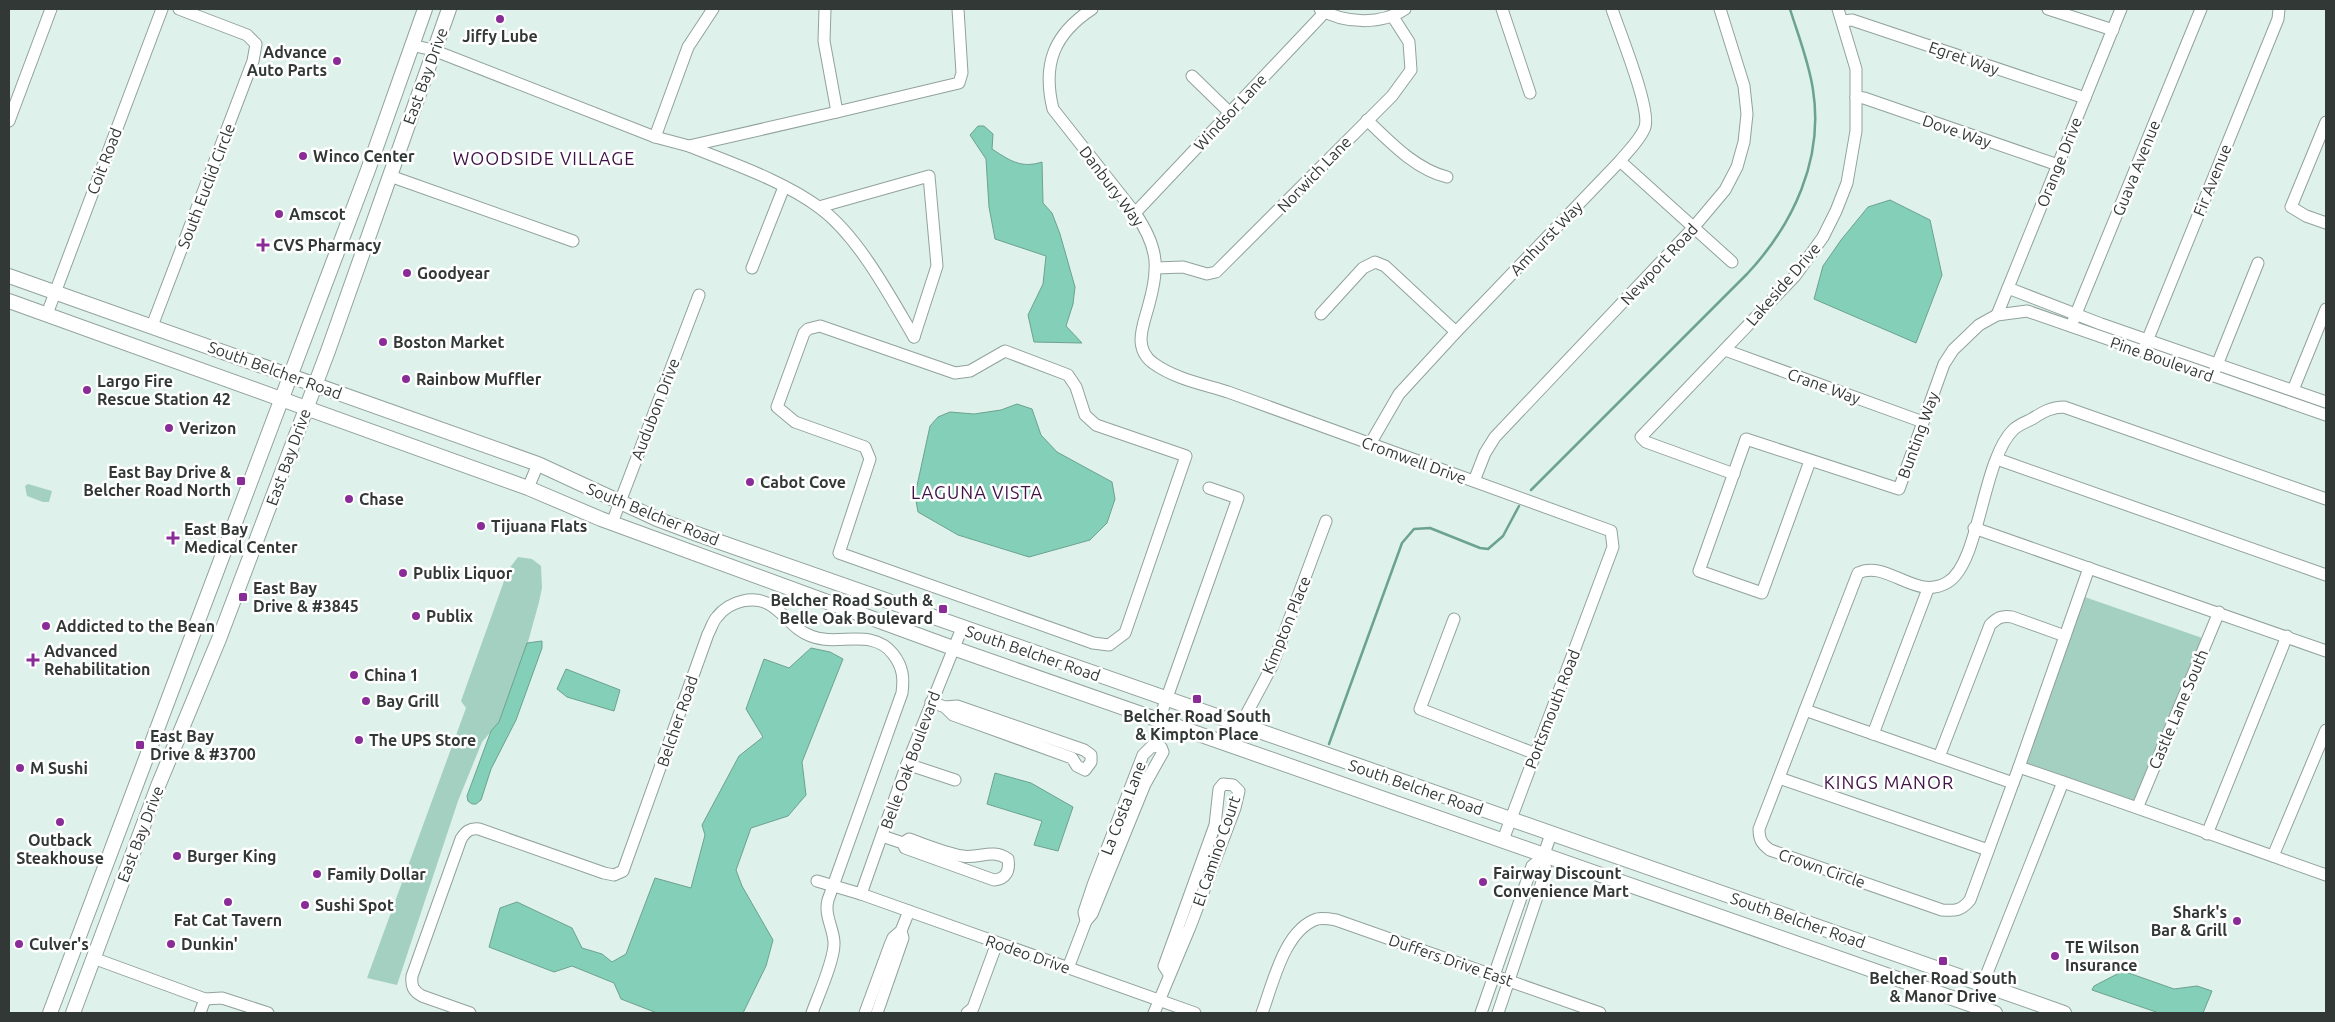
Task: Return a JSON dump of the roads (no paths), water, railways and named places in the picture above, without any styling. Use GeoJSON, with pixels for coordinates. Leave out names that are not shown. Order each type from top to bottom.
{"type":"FeatureCollection","features":[{"type":"Feature","properties":{"kind":"main road","name":"East Bay Drive"},"geometry":{"type":"LineString","coordinates":[[50,1013],[368,170],[425,9]]}},
{"type":"Feature","properties":{"kind":"main road","name":"East Bay Drive"},"geometry":{"type":"LineString","coordinates":[[75,1008],[158,786],[234,600],[360,266],[433,50],[449,9]]}},
{"type":"Feature","properties":{"kind":"main road","name":"South Belcher Road"},"geometry":{"type":"LineString","coordinates":[[9,276],[538,464],[620,502],[697,534],[1982,985],[2049,1011],[2064,1013]]}},
{"type":"Feature","properties":{"kind":"main road","name":"South Belcher Road"},"geometry":{"type":"LineString","coordinates":[[9,301],[528,488],[612,523],[953,648],[1995,1013]]}},
{"type":"Feature","properties":{"kind":"main road"},"geometry":{"type":"LineString","coordinates":[[69,960],[75,1008]]}},
{"type":"Feature","properties":{"kind":"street"},"geometry":{"type":"LineString","coordinates":[[9,121],[51,9]]}},
{"type":"Feature","properties":{"kind":"street","name":"Coit Road"},"geometry":{"type":"LineString","coordinates":[[47,314],[162,9]]}},
{"type":"Feature","properties":{"kind":"street","name":"South Euclid Circle"},"geometry":{"type":"LineString","coordinates":[[152,326],[253,61],[256,44],[247,35],[179,9]]}},
{"type":"Feature","properties":{"kind":"street"},"geometry":{"type":"LineString","coordinates":[[655,137],[688,47],[713,9]]}},
{"type":"Feature","properties":{"kind":"street"},"geometry":{"type":"LineString","coordinates":[[825,9],[824,41],[837,112]]}},
{"type":"Feature","properties":{"kind":"street"},"geometry":{"type":"LineString","coordinates":[[689,146],[959,83],[962,73],[958,9]]}},
{"type":"Feature","properties":{"kind":"street","name":"Danbury Way"},"geometry":{"type":"LineString","coordinates":[[1092,9],[1081,16],[1054,48],[1049,64],[1048,90],[1053,109],[1135,213],[1151,244],[1156,268],[1140,343],[1151,362],[1169,373]]}},
{"type":"Feature","properties":{"kind":"street"},"geometry":{"type":"LineString","coordinates":[[1322,10],[1366,21],[1393,17],[1405,9]]}},
{"type":"Feature","properties":{"kind":"street"},"geometry":{"type":"LineString","coordinates":[[1502,9],[1530,92]]}},
{"type":"Feature","properties":{"kind":"street","name":"Amhurst Way"},"geometry":{"type":"LineString","coordinates":[[1370,444],[1399,394],[1620,161],[1639,138],[1646,126],[1643,102],[1612,9]]}},
{"type":"Feature","properties":{"kind":"street","name":"Newport Road"},"geometry":{"type":"LineString","coordinates":[[1474,481],[1485,453],[1495,437],[1693,228],[1725,190],[1737,167],[1744,142],[1747,114],[1744,86],[1720,9]]}},
{"type":"Feature","properties":{"kind":"street","name":"Lakeside Drive"},"geometry":{"type":"LineString","coordinates":[[1734,474],[1646,442],[1641,437],[1795,276],[1823,237],[1847,183],[1856,131],[1856,70],[1838,9]]}},
{"type":"Feature","properties":{"kind":"street"},"geometry":{"type":"LineString","coordinates":[[2048,9],[2113,30]]}},
{"type":"Feature","properties":{"kind":"street","name":"Orange Drive"},"geometry":{"type":"LineString","coordinates":[[1997,315],[2121,9]]}},
{"type":"Feature","properties":{"kind":"street","name":"Guava Avenue"},"geometry":{"type":"LineString","coordinates":[[2071,326],[2201,9]]}},
{"type":"Feature","properties":{"kind":"street","name":"Fir Avenue"},"geometry":{"type":"LineString","coordinates":[[2142,351],[2278,19],[2279,9]]}},
{"type":"Feature","properties":{"kind":"street","name":"Windsor Lane"},"geometry":{"type":"LineString","coordinates":[[1135,213],[1230,113],[1322,10]]}},
{"type":"Feature","properties":{"kind":"street","name":"Norwich Lane"},"geometry":{"type":"LineString","coordinates":[[1156,268],[1183,267],[1206,274],[1216,272],[1392,96],[1411,70],[1409,42],[1393,17]]}},
{"type":"Feature","properties":{"kind":"street","name":"Egret Way"},"geometry":{"type":"LineString","coordinates":[[1842,21],[1852,20],[2085,98]]}},
{"type":"Feature","properties":{"kind":"street"},"geometry":{"type":"LineString","coordinates":[[411,45],[433,50],[655,137],[689,146],[784,187],[820,207],[851,239],[879,277],[914,337],[937,266],[929,176],[820,207]]}},
{"type":"Feature","properties":{"kind":"street"},"geometry":{"type":"LineString","coordinates":[[1192,76],[1230,113]]}},
{"type":"Feature","properties":{"kind":"street","name":"Dove Way"},"geometry":{"type":"LineString","coordinates":[[1856,97],[1864,98],[2058,165]]}},
{"type":"Feature","properties":{"kind":"street"},"geometry":{"type":"LineString","coordinates":[[1367,120],[1401,152],[1432,173],[1447,177]]}},
{"type":"Feature","properties":{"kind":"street"},"geometry":{"type":"LineString","coordinates":[[2326,122],[2291,207],[2306,216],[2326,223]]}},
{"type":"Feature","properties":{"kind":"street"},"geometry":{"type":"LineString","coordinates":[[1620,161],[1732,262]]}},
{"type":"Feature","properties":{"kind":"street"},"geometry":{"type":"LineString","coordinates":[[390,176],[572,241]]}},
{"type":"Feature","properties":{"kind":"street"},"geometry":{"type":"LineString","coordinates":[[752,268],[784,187]]}},
{"type":"Feature","properties":{"kind":"street"},"geometry":{"type":"LineString","coordinates":[[1321,314],[1363,268],[1375,262],[1385,266],[1456,332]]}},
{"type":"Feature","properties":{"kind":"street"},"geometry":{"type":"LineString","coordinates":[[2212,376],[2258,262]]}},
{"type":"Feature","properties":{"kind":"street","name":"Pine Boulevard"},"geometry":{"type":"LineString","coordinates":[[2008,288],[2076,315],[2326,402]]}},
{"type":"Feature","properties":{"kind":"street","name":"Audubon Drive"},"geometry":{"type":"LineString","coordinates":[[612,523],[699,295]]}},
{"type":"Feature","properties":{"kind":"street"},"geometry":{"type":"LineString","coordinates":[[2293,390],[2326,308]]}},
{"type":"Feature","properties":{"kind":"street","name":"Pine Boulevard"},"geometry":{"type":"LineString","coordinates":[[1997,315],[2026,310],[2326,415]]}},
{"type":"Feature","properties":{"kind":"street","name":"Bunting Way"},"geometry":{"type":"LineString","coordinates":[[1810,461],[1899,489],[1944,364],[1953,350],[1979,325],[1997,315]]}},
{"type":"Feature","properties":{"kind":"street"},"geometry":{"type":"LineString","coordinates":[[820,326],[955,372],[970,371],[1005,351],[1068,375],[1076,387],[1085,415],[1096,425],[1186,456],[1124,633],[1109,645],[1093,643],[973,601],[838,553],[870,459],[866,447],[795,422],[777,407],[804,333],[808,329],[820,326]]}},
{"type":"Feature","properties":{"kind":"street","name":"Crane Way"},"geometry":{"type":"LineString","coordinates":[[1725,350],[1923,422]]}},
{"type":"Feature","properties":{"kind":"street","name":"Cromwell Drive"},"geometry":{"type":"LineString","coordinates":[[1169,373],[1228,392],[1611,531],[1613,547],[1602,579]]}},
{"type":"Feature","properties":{"kind":"street"},"geometry":{"type":"LineString","coordinates":[[1873,734],[1928,589],[1938,587],[1956,576],[1965,559],[1997,459],[2013,430],[2052,407],[2064,407],[2326,499]]}},
{"type":"Feature","properties":{"kind":"street"},"geometry":{"type":"LineString","coordinates":[[1746,439],[1810,461],[1762,593],[1699,571],[1746,439]]}},
{"type":"Feature","properties":{"kind":"street"},"geometry":{"type":"LineString","coordinates":[[1997,459],[2326,575]]}},
{"type":"Feature","properties":{"kind":"street"},"geometry":{"type":"LineString","coordinates":[[528,488],[538,464]]}},
{"type":"Feature","properties":{"kind":"street"},"geometry":{"type":"LineString","coordinates":[[1158,720],[1238,498],[1208,488]]}},
{"type":"Feature","properties":{"kind":"street","name":"Kimpton Place"},"geometry":{"type":"LineString","coordinates":[[1240,726],[1272,666],[1326,521]]}},
{"type":"Feature","properties":{"kind":"street"},"geometry":{"type":"LineString","coordinates":[[1974,528],[2219,612],[2326,651]]}},
{"type":"Feature","properties":{"kind":"street","name":"Crown Circle"},"geometry":{"type":"LineString","coordinates":[[1928,589],[1875,570],[1864,570],[1858,573],[1758,829],[1759,838],[1770,850],[1942,910],[1955,911],[1963,909],[1970,900],[2089,568]]}},
{"type":"Feature","properties":{"kind":"street","name":"Portsmouth Road"},"geometry":{"type":"LineString","coordinates":[[1503,840],[1602,579]]}},
{"type":"Feature","properties":{"kind":"street","name":"Belcher Road"},"geometry":{"type":"LineString","coordinates":[[470,1013],[422,996],[415,992],[411,984],[412,976],[465,832],[472,828],[480,829],[604,873],[614,875],[623,871],[708,634],[716,617],[730,606],[743,600],[758,601],[771,605],[798,630],[811,636],[824,640],[850,638],[878,642],[889,649],[898,661],[904,677],[902,693],[826,908],[834,941],[833,952],[812,1013]]}},
{"type":"Feature","properties":{"kind":"street","name":"Castle Lane South"},"geometry":{"type":"LineString","coordinates":[[2138,806],[2219,612]]}},
{"type":"Feature","properties":{"kind":"street"},"geometry":{"type":"LineString","coordinates":[[1939,758],[1990,626],[1995,620],[2004,615],[2066,636]]}},
{"type":"Feature","properties":{"kind":"street"},"geometry":{"type":"LineString","coordinates":[[1454,619],[1420,709],[1536,754]]}},
{"type":"Feature","properties":{"kind":"street","name":"Belle Oak Boulevard"},"geometry":{"type":"LineString","coordinates":[[861,894],[907,764],[962,628]]}},
{"type":"Feature","properties":{"kind":"street"},"geometry":{"type":"LineString","coordinates":[[2206,834],[2287,636]]}},
{"type":"Feature","properties":{"kind":"street"},"geometry":{"type":"LineString","coordinates":[[931,702],[945,707],[954,715],[1072,758],[1077,766],[1084,770],[1092,762],[1091,755],[1084,750],[957,706],[945,707]]}},
{"type":"Feature","properties":{"kind":"street"},"geometry":{"type":"LineString","coordinates":[[1805,710],[2013,783]]}},
{"type":"Feature","properties":{"kind":"street"},"geometry":{"type":"LineString","coordinates":[[2273,856],[2326,730]]}},
{"type":"Feature","properties":{"kind":"street","name":"La Costa Lane"},"geometry":{"type":"LineString","coordinates":[[1068,968],[1086,921],[1092,914],[1145,784],[1162,752],[1161,747],[1153,745],[1143,754],[1093,885],[1084,912],[1086,921]]}},
{"type":"Feature","properties":{"kind":"street"},"geometry":{"type":"LineString","coordinates":[[907,764],[955,780]]}},
{"type":"Feature","properties":{"kind":"street"},"geometry":{"type":"LineString","coordinates":[[2019,767],[2138,806],[2206,834],[2326,875]]}},
{"type":"Feature","properties":{"kind":"street"},"geometry":{"type":"LineString","coordinates":[[1779,778],[1988,850]]}},
{"type":"Feature","properties":{"kind":"street"},"geometry":{"type":"LineString","coordinates":[[1974,1006],[2063,782]]}},
{"type":"Feature","properties":{"kind":"street","name":"El Camino Court"},"geometry":{"type":"LineString","coordinates":[[1154,1013],[1168,974],[1174,968],[1234,808],[1239,791],[1233,785],[1223,784],[1219,789],[1215,825],[1164,966],[1168,974]]}},
{"type":"Feature","properties":{"kind":"street"},"geometry":{"type":"LineString","coordinates":[[1498,1013],[1546,870],[1544,856],[1551,834]]}},
{"type":"Feature","properties":{"kind":"street"},"geometry":{"type":"LineString","coordinates":[[882,836],[903,843],[905,848],[994,880],[1001,879],[1006,875],[1009,866],[1008,859],[1001,855],[991,853],[963,857],[909,839],[903,843]]}},
{"type":"Feature","properties":{"kind":"street"},"geometry":{"type":"LineString","coordinates":[[1481,1013],[1532,866],[1544,856]]}},
{"type":"Feature","properties":{"kind":"street"},"geometry":{"type":"LineString","coordinates":[[817,882],[861,894]]}},
{"type":"Feature","properties":{"kind":"street","name":"Rodeo Drive"},"geometry":{"type":"LineString","coordinates":[[861,894],[1195,1013]]}},
{"type":"Feature","properties":{"kind":"street"},"geometry":{"type":"LineString","coordinates":[[1520,900],[1534,905]]}},
{"type":"Feature","properties":{"kind":"street"},"geometry":{"type":"LineString","coordinates":[[866,1013],[890,945],[893,938],[901,931],[909,911]]}},
{"type":"Feature","properties":{"kind":"street","name":"Duffers Drive East"},"geometry":{"type":"LineString","coordinates":[[1262,1013],[1288,945],[1302,928],[1318,919],[1336,920],[1600,1013]]}},
{"type":"Feature","properties":{"kind":"street"},"geometry":{"type":"LineString","coordinates":[[877,1013],[903,938],[901,931]]}},
{"type":"Feature","properties":{"kind":"street"},"geometry":{"type":"LineString","coordinates":[[971,1011],[997,943]]}},
{"type":"Feature","properties":{"kind":"street"},"geometry":{"type":"LineString","coordinates":[[93,958],[205,999],[222,998],[268,1013]]}},
{"type":"Feature","properties":{"kind":"street"},"geometry":{"type":"LineString","coordinates":[[200,1013],[205,999]]}},
{"type":"Feature","properties":{"kind":"waterway"},"geometry":{"type":"LineString","coordinates":[[1531,490],[1747,274],[1778,234],[1791,212],[1809,166],[1814,141],[1815,116],[1809,69],[1790,9]]}},
{"type":"Feature","properties":{"kind":"waterway"},"geometry":{"type":"LineString","coordinates":[[1329,744],[1402,543],[1414,529],[1430,528],[1480,548],[1488,549],[1503,536],[1519,506]]}},
{"type":"Feature","properties":{"kind":"place","name":"Jiffy Lube"},"geometry":{"type":"Point","coordinates":[500,19]}},
{"type":"Feature","properties":{"kind":"place","name":"Advance Auto Parts"},"geometry":{"type":"Point","coordinates":[337,61]}},
{"type":"Feature","properties":{"kind":"place","name":"Winco Center"},"geometry":{"type":"Point","coordinates":[303,156]}},
{"type":"Feature","properties":{"kind":"place","name":"Amscot"},"geometry":{"type":"Point","coordinates":[279,214]}},
{"type":"Feature","properties":{"kind":"place","name":"CVS Pharmacy"},"geometry":{"type":"Point","coordinates":[263,245]}},
{"type":"Feature","properties":{"kind":"place","name":"Goodyear"},"geometry":{"type":"Point","coordinates":[407,273]}},
{"type":"Feature","properties":{"kind":"place","name":"Boston Market"},"geometry":{"type":"Point","coordinates":[383,342]}},
{"type":"Feature","properties":{"kind":"place","name":"Rainbow Muffler"},"geometry":{"type":"Point","coordinates":[406,379]}},
{"type":"Feature","properties":{"kind":"place","name":"Largo Fire Rescue Station 42"},"geometry":{"type":"Point","coordinates":[87,390]}},
{"type":"Feature","properties":{"kind":"place","name":"Verizon"},"geometry":{"type":"Point","coordinates":[169,428]}},
{"type":"Feature","properties":{"kind":"place","name":"East Bay Drive & Belcher Road North"},"geometry":{"type":"Point","coordinates":[241,481]}},
{"type":"Feature","properties":{"kind":"place","name":"Cabot Cove"},"geometry":{"type":"Point","coordinates":[750,482]}},
{"type":"Feature","properties":{"kind":"place","name":"Chase"},"geometry":{"type":"Point","coordinates":[349,499]}},
{"type":"Feature","properties":{"kind":"place","name":"Tijuana Flats"},"geometry":{"type":"Point","coordinates":[481,526]}},
{"type":"Feature","properties":{"kind":"place","name":"East Bay Medical Center"},"geometry":{"type":"Point","coordinates":[173,538]}},
{"type":"Feature","properties":{"kind":"place","name":"Publix Liquor"},"geometry":{"type":"Point","coordinates":[403,573]}},
{"type":"Feature","properties":{"kind":"place","name":"East Bay Drive & #3845"},"geometry":{"type":"Point","coordinates":[243,597]}},
{"type":"Feature","properties":{"kind":"place","name":"Belcher Road South & Belle Oak Boulevard"},"geometry":{"type":"Point","coordinates":[943,609]}},
{"type":"Feature","properties":{"kind":"place","name":"Publix"},"geometry":{"type":"Point","coordinates":[416,616]}},
{"type":"Feature","properties":{"kind":"place","name":"Addicted to the Bean"},"geometry":{"type":"Point","coordinates":[46,626]}},
{"type":"Feature","properties":{"kind":"place","name":"Advanced Rehabilitation"},"geometry":{"type":"Point","coordinates":[33,660]}},
{"type":"Feature","properties":{"kind":"place","name":"China 1"},"geometry":{"type":"Point","coordinates":[354,675]}},
{"type":"Feature","properties":{"kind":"place","name":"Belcher Road South & Kimpton Place"},"geometry":{"type":"Point","coordinates":[1197,699]}},
{"type":"Feature","properties":{"kind":"place","name":"Bay Grill"},"geometry":{"type":"Point","coordinates":[366,701]}},
{"type":"Feature","properties":{"kind":"place","name":"The UPS Store"},"geometry":{"type":"Point","coordinates":[359,740]}},
{"type":"Feature","properties":{"kind":"place","name":"East Bay Drive & #3700"},"geometry":{"type":"Point","coordinates":[140,745]}},
{"type":"Feature","properties":{"kind":"place","name":"M Sushi"},"geometry":{"type":"Point","coordinates":[20,768]}},
{"type":"Feature","properties":{"kind":"place","name":"Outback Steakhouse"},"geometry":{"type":"Point","coordinates":[60,822]}},
{"type":"Feature","properties":{"kind":"place","name":"Burger King"},"geometry":{"type":"Point","coordinates":[177,856]}},
{"type":"Feature","properties":{"kind":"place","name":"Family Dollar"},"geometry":{"type":"Point","coordinates":[317,874]}},
{"type":"Feature","properties":{"kind":"place","name":"Fairway Discount Convenience Mart"},"geometry":{"type":"Point","coordinates":[1483,882]}},
{"type":"Feature","properties":{"kind":"place","name":"Fat Cat Tavern"},"geometry":{"type":"Point","coordinates":[228,902]}},
{"type":"Feature","properties":{"kind":"place","name":"Sushi Spot"},"geometry":{"type":"Point","coordinates":[305,905]}},
{"type":"Feature","properties":{"kind":"place","name":"Shark's Bar & Grill"},"geometry":{"type":"Point","coordinates":[2237,921]}},
{"type":"Feature","properties":{"kind":"place","name":"Culver's"},"geometry":{"type":"Point","coordinates":[19,944]}},
{"type":"Feature","properties":{"kind":"place","name":"Dunkin'"},"geometry":{"type":"Point","coordinates":[171,944]}},
{"type":"Feature","properties":{"kind":"place","name":"TE Wilson Insurance"},"geometry":{"type":"Point","coordinates":[2055,956]}},
{"type":"Feature","properties":{"kind":"place","name":"Belcher Road South & Manor Drive"},"geometry":{"type":"Point","coordinates":[1943,961]}},
{"type":"Feature","properties":{"kind":"district","name":"WOODSIDE VILLAGE"},"geometry":{"type":"Point","coordinates":[544,158]}},
{"type":"Feature","properties":{"kind":"district","name":"LAGUNA VISTA"},"geometry":{"type":"Point","coordinates":[977,492]}},
{"type":"Feature","properties":{"kind":"district","name":"KINGS MANOR"},"geometry":{"type":"Point","coordinates":[1889,782]}}]}
